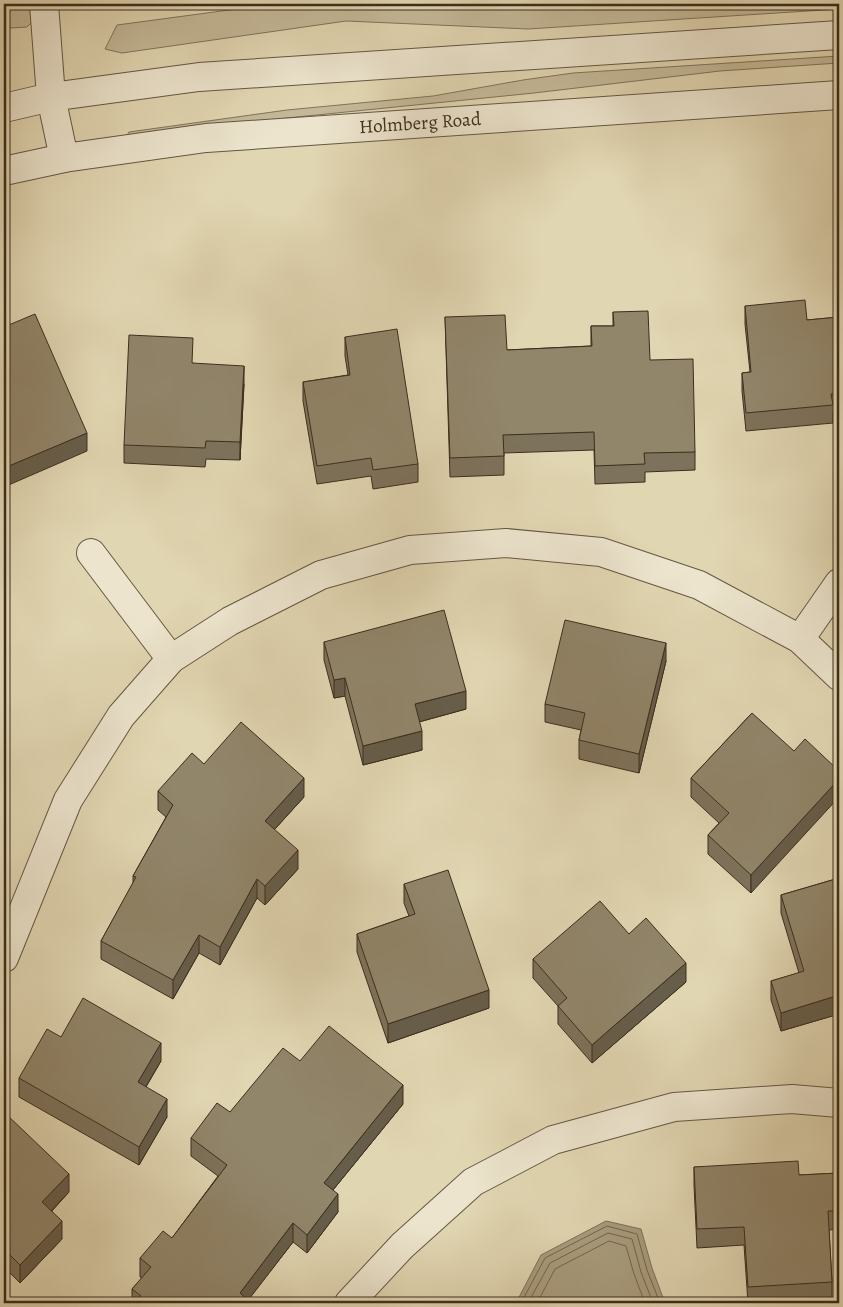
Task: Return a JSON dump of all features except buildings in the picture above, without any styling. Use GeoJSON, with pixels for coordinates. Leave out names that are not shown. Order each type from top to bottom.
{"type":"FeatureCollection","features":[{"type":"Feature","properties":{"kind":"street"},"geometry":{"type":"LineString","coordinates":[[44,4],[51,97],[64,158]]}},
{"type":"Feature","properties":{"kind":"street"},"geometry":{"type":"LineString","coordinates":[[4,108],[51,97],[199,77],[839,35]]}},
{"type":"Feature","properties":{"kind":"street","name":"Holmberg Road"},"geometry":{"type":"LineString","coordinates":[[4,170],[64,158],[206,138],[839,94]]}},
{"type":"Feature","properties":{"kind":"street"},"geometry":{"type":"LineString","coordinates":[[4,958],[68,800],[121,716],[171,659],[230,621],[321,575],[410,550],[506,543],[601,552],[699,585],[800,639],[839,676]]}},
{"type":"Feature","properties":{"kind":"street"},"geometry":{"type":"LineString","coordinates":[[91,553],[171,659]]}},
{"type":"Feature","properties":{"kind":"street"},"geometry":{"type":"LineString","coordinates":[[800,639],[839,583]]}},
{"type":"Feature","properties":{"kind":"street"},"geometry":{"type":"LineString","coordinates":[[348,1303],[402,1246],[473,1182],[553,1140],[674,1107],[792,1099],[839,1103]]}},
{"type":"Feature","properties":{"kind":"shaded area"},"geometry":{"type":"Polygon","coordinates":[[[4,4],[30,4],[33,21],[27,27],[11,28],[5,20],[4,4]]]}},
{"type":"Feature","properties":{"kind":"shaded area"},"geometry":{"type":"Polygon","coordinates":[[[274,4],[839,4],[839,9],[528,29],[346,21],[122,53],[105,49],[117,25],[274,4]]]}},
{"type":"Feature","properties":{"kind":"shaded area"},"geometry":{"type":"Polygon","coordinates":[[[839,56],[839,63],[720,71],[534,93],[277,119],[131,140],[126,137],[129,132],[287,110],[433,96],[573,73],[839,56]]]}},
{"type":"Feature","properties":{"kind":"water"},"geometry":{"type":"Polygon","coordinates":[[[606,1221],[641,1229],[652,1268],[665,1303],[516,1303],[541,1255],[606,1221]]]}}]}
